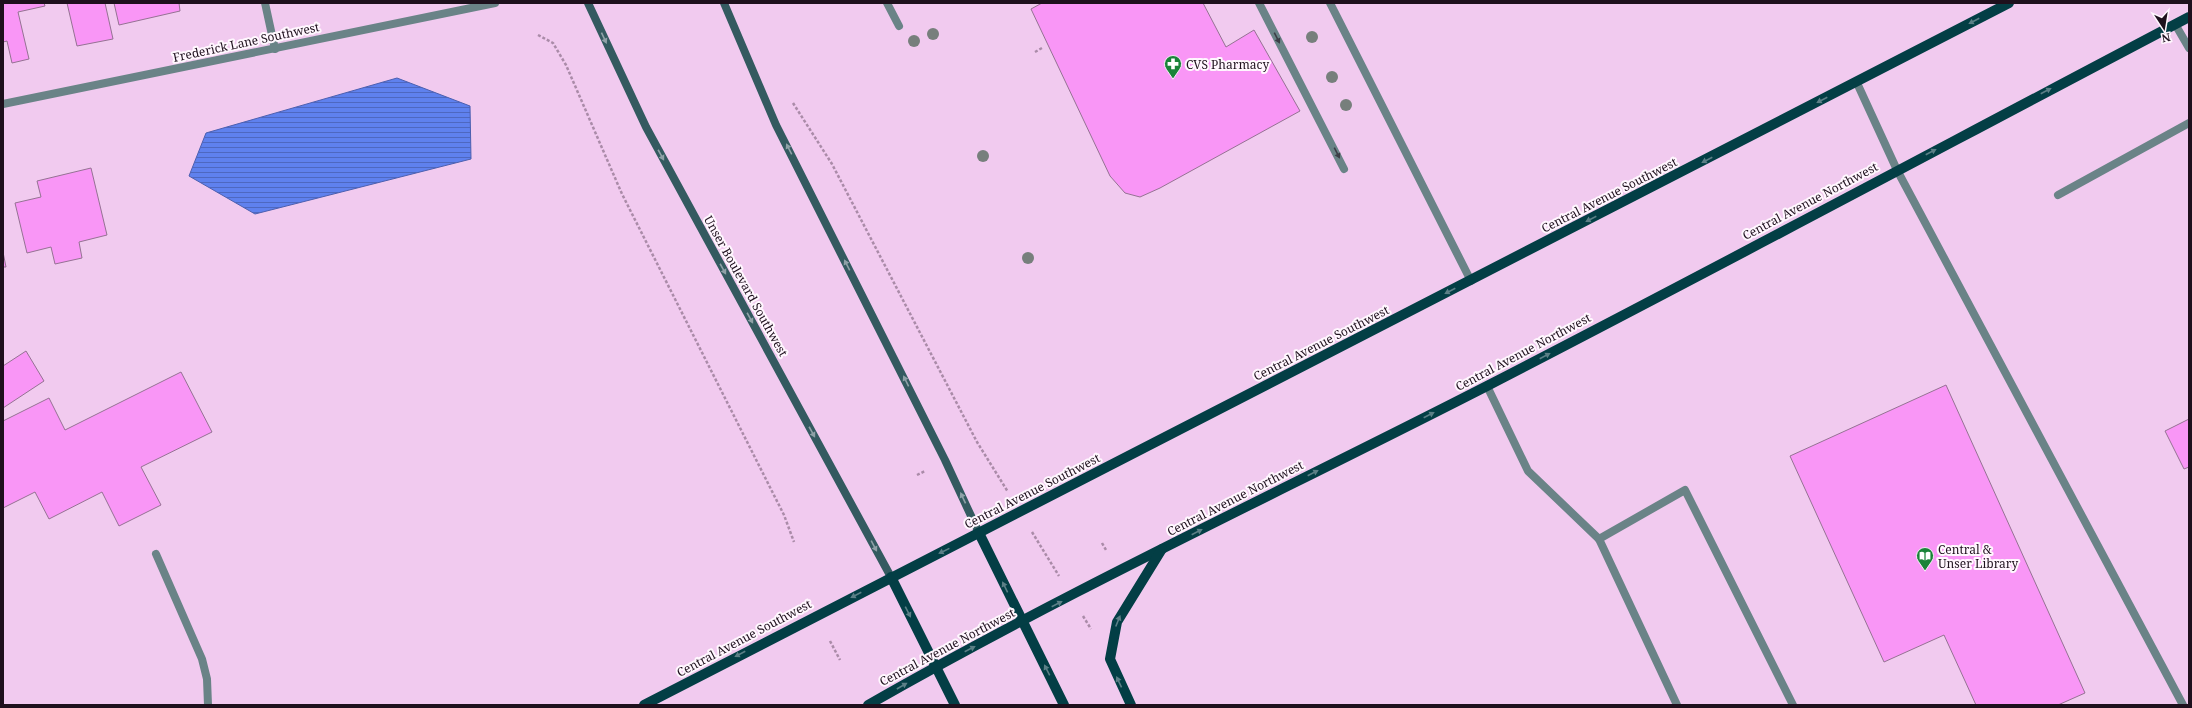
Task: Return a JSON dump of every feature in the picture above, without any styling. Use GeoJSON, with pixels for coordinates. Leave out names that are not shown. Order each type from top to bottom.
{"type":"FeatureCollection","features":[{"type":"Feature","properties":{"kind":"main road","name":"Unser Boulevard Southwest"},"geometry":{"type":"LineString","coordinates":[[588,3],[646,127],[891,577]]}},
{"type":"Feature","properties":{"kind":"main road"},"geometry":{"type":"LineString","coordinates":[[724,3],[776,125],[945,460],[1022,622],[1064,705]]}},
{"type":"Feature","properties":{"kind":"main road","name":"Central Avenue Southwest"},"geometry":{"type":"LineString","coordinates":[[644,705],[1857,83],[2009,3]]}},
{"type":"Feature","properties":{"kind":"main road","name":"Central Avenue Northwest"},"geometry":{"type":"LineString","coordinates":[[868,705],[936,666],[1162,549],[1487,386],[2189,16]]}},
{"type":"Feature","properties":{"kind":"main road"},"geometry":{"type":"LineString","coordinates":[[1131,705],[1110,659],[1117,622],[1162,549]]}},
{"type":"Feature","properties":{"kind":"main road"},"geometry":{"type":"LineString","coordinates":[[891,577],[955,705]]}},
{"type":"Feature","properties":{"kind":"street"},"geometry":{"type":"LineString","coordinates":[[265,3],[275,49]]}},
{"type":"Feature","properties":{"kind":"street","name":"Frederick Lane Southwest"},"geometry":{"type":"LineString","coordinates":[[3,104],[495,3]]}},
{"type":"Feature","properties":{"kind":"street"},"geometry":{"type":"LineString","coordinates":[[887,3],[899,26]]}},
{"type":"Feature","properties":{"kind":"street"},"geometry":{"type":"LineString","coordinates":[[1259,3],[1344,169]]}},
{"type":"Feature","properties":{"kind":"street"},"geometry":{"type":"LineString","coordinates":[[1330,3],[1471,280]]}},
{"type":"Feature","properties":{"kind":"street"},"geometry":{"type":"LineString","coordinates":[[2175,24],[2189,48]]}},
{"type":"Feature","properties":{"kind":"street"},"geometry":{"type":"LineString","coordinates":[[1857,83],[1897,170],[2183,705]]}},
{"type":"Feature","properties":{"kind":"street"},"geometry":{"type":"LineString","coordinates":[[2058,195],[2189,123]]}},
{"type":"Feature","properties":{"kind":"street"},"geometry":{"type":"LineString","coordinates":[[1487,386],[1528,471],[1599,539],[1677,705]]}},
{"type":"Feature","properties":{"kind":"street"},"geometry":{"type":"LineString","coordinates":[[1599,539],[1685,490],[1793,705]]}},
{"type":"Feature","properties":{"kind":"street"},"geometry":{"type":"LineString","coordinates":[[156,554],[202,659],[207,679],[208,705]]}},
{"type":"Feature","properties":{"kind":"path"},"geometry":{"type":"LineString","coordinates":[[538,35],[553,43],[566,65],[622,194],[784,515],[794,542]]}},
{"type":"Feature","properties":{"kind":"path"},"geometry":{"type":"LineString","coordinates":[[1035,52],[1042,48]]}},
{"type":"Feature","properties":{"kind":"path"},"geometry":{"type":"LineString","coordinates":[[789,97],[832,164],[978,442],[1110,659]]}},
{"type":"Feature","properties":{"kind":"path"},"geometry":{"type":"LineString","coordinates":[[917,475],[928,470]]}},
{"type":"Feature","properties":{"kind":"path"},"geometry":{"type":"LineString","coordinates":[[1102,543],[1106,550]]}},
{"type":"Feature","properties":{"kind":"path"},"geometry":{"type":"LineString","coordinates":[[830,641],[840,660]]}},
{"type":"Feature","properties":{"kind":"water"},"geometry":{"type":"Polygon","coordinates":[[[397,78],[470,106],[471,159],[255,214],[189,176],[206,133],[397,78]]]}},
{"type":"Feature","properties":{"kind":"building"},"geometry":{"type":"Polygon","coordinates":[[[3,3],[44,3],[45,6],[18,12],[29,59],[12,63],[7,41],[3,42],[3,3]]]}},
{"type":"Feature","properties":{"kind":"building"},"geometry":{"type":"Polygon","coordinates":[[[67,3],[105,3],[113,39],[77,46],[67,3]]]}},
{"type":"Feature","properties":{"kind":"building"},"geometry":{"type":"Polygon","coordinates":[[[114,3],[179,3],[180,11],[119,25],[114,3]]]}},
{"type":"Feature","properties":{"kind":"building","name":"CVS Pharmacy"},"geometry":{"type":"Polygon","coordinates":[[[1042,3],[1203,3],[1226,47],[1254,30],[1300,111],[1160,188],[1140,197],[1125,193],[1110,176],[1031,9],[1042,3]]]}},
{"type":"Feature","properties":{"kind":"building"},"geometry":{"type":"Polygon","coordinates":[[[91,168],[107,235],[79,242],[82,258],[55,264],[51,247],[27,253],[15,203],[41,197],[37,181],[91,168]]]}},
{"type":"Feature","properties":{"kind":"building"},"geometry":{"type":"Polygon","coordinates":[[[3,252],[6,267],[3,267],[3,252]]]}},
{"type":"Feature","properties":{"kind":"building"},"geometry":{"type":"Polygon","coordinates":[[[26,351],[44,381],[3,408],[3,366],[26,351]]]}},
{"type":"Feature","properties":{"kind":"building"},"geometry":{"type":"Polygon","coordinates":[[[181,372],[212,432],[141,467],[161,505],[119,526],[102,492],[49,519],[35,492],[3,508],[3,421],[49,398],[65,430],[181,372]]]}},
{"type":"Feature","properties":{"kind":"building"},"geometry":{"type":"Polygon","coordinates":[[[1946,385],[2085,693],[2058,705],[1976,705],[1944,635],[1884,662],[1790,456],[1946,385]]]}},
{"type":"Feature","properties":{"kind":"building"},"geometry":{"type":"Polygon","coordinates":[[[2189,419],[2189,467],[2184,469],[2165,431],[2189,419]]]}},
{"type":"Feature","properties":{"kind":"place","name":"CVS Pharmacy"},"geometry":{"type":"Point","coordinates":[1173,79]}},
{"type":"Feature","properties":{"kind":"place","name":"Central & Unser Library"},"geometry":{"type":"Point","coordinates":[1925,571]}}]}
